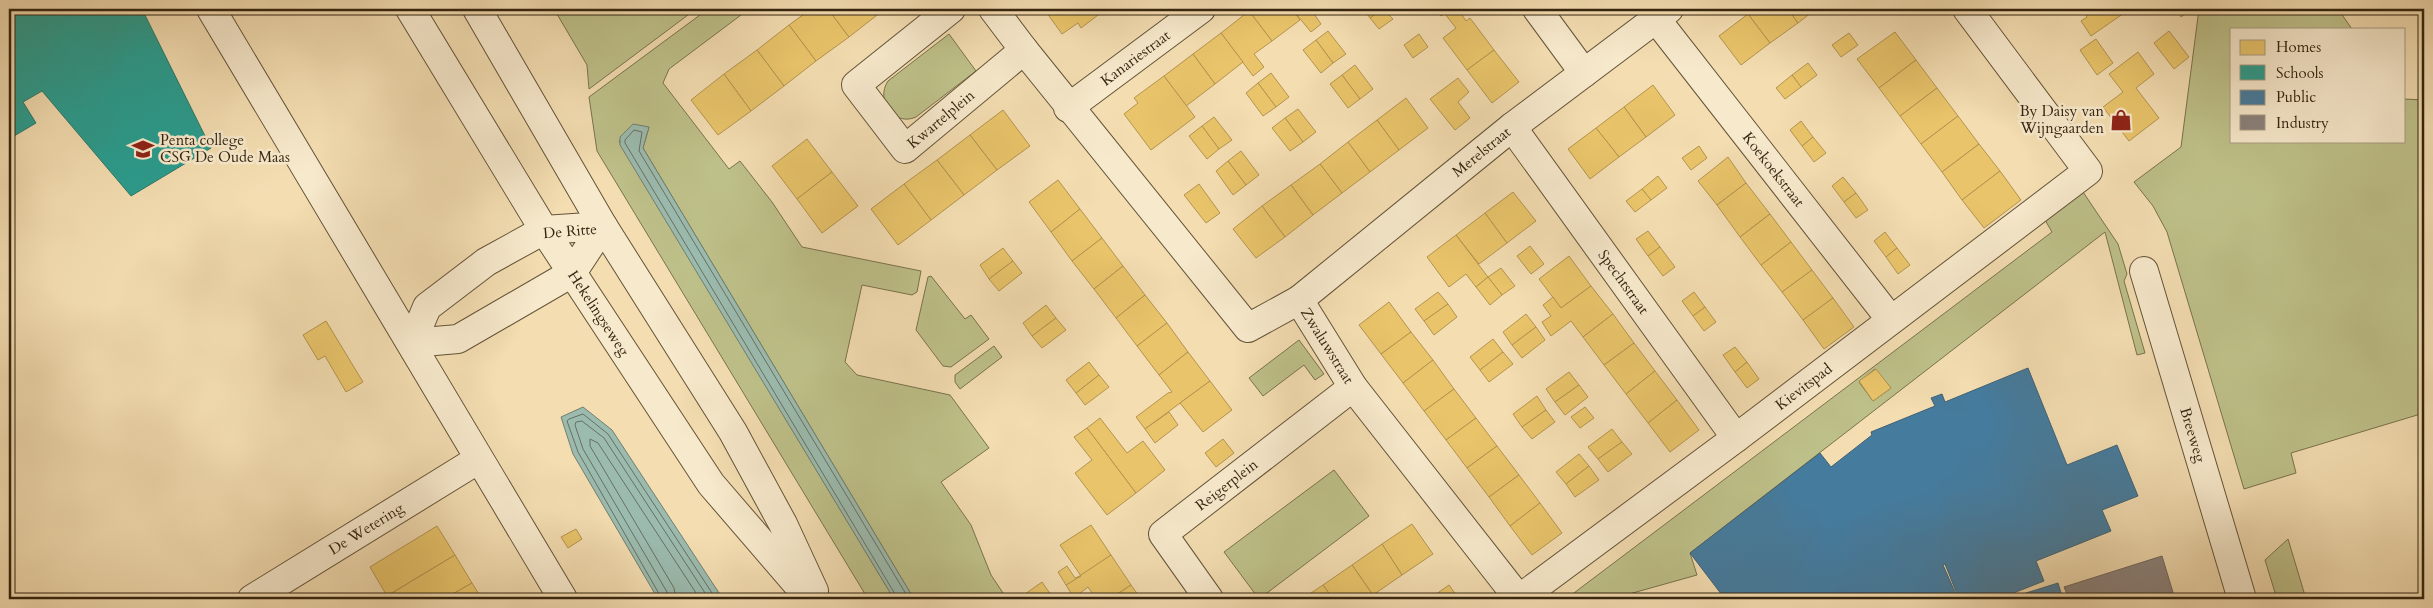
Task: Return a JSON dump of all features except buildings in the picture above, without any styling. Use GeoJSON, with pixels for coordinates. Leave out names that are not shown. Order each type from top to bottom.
{"type":"FeatureCollection","features":[{"type":"Feature","properties":{"kind":"street"},"geometry":{"type":"LineString","coordinates":[[211,9],[563,599]]}},
{"type":"Feature","properties":{"kind":"street","name":"Hekelingseweg"},"geometry":{"type":"LineString","coordinates":[[410,9],[544,230],[711,484],[810,599]]}},
{"type":"Feature","properties":{"kind":"street"},"geometry":{"type":"LineString","coordinates":[[477,9],[603,226],[733,432],[783,524],[818,599]]}},
{"type":"Feature","properties":{"kind":"street","name":"Kwartelplein"},"geometry":{"type":"LineString","coordinates":[[951,9],[856,85],[905,149],[1024,50]]}},
{"type":"Feature","properties":{"kind":"street"},"geometry":{"type":"LineString","coordinates":[[993,9],[1024,50]]}},
{"type":"Feature","properties":{"kind":"street","name":"Kanariestraat"},"geometry":{"type":"LineString","coordinates":[[1068,108],[1201,9]]}},
{"type":"Feature","properties":{"kind":"street"},"geometry":{"type":"LineString","coordinates":[[1536,9],[1584,73]]}},
{"type":"Feature","properties":{"kind":"street","name":"Kievitspad"},"geometry":{"type":"LineString","coordinates":[[1519,599],[2088,172],[1968,9]]}},
{"type":"Feature","properties":{"kind":"street","name":"Merelstraat"},"geometry":{"type":"LineString","coordinates":[[1299,300],[1512,127],[1662,14]]}},
{"type":"Feature","properties":{"kind":"street","name":"Koekoekstraat"},"geometry":{"type":"LineString","coordinates":[[1662,14],[1891,320]]}},
{"type":"Feature","properties":{"kind":"street","name":"Zwaluwstraat"},"geometry":{"type":"LineString","coordinates":[[1024,50],[1068,108],[1248,328],[1299,300],[1353,387],[1519,599]]}},
{"type":"Feature","properties":{"kind":"street","name":"Spechtstraat"},"geometry":{"type":"LineString","coordinates":[[1512,127],[1736,438]]}},
{"type":"Feature","properties":{"kind":"street","name":"De Ritte"},"geometry":{"type":"LineString","coordinates":[[603,226],[572,273],[458,339],[412,343],[426,307],[486,262],[544,230],[603,226]]}},
{"type":"Feature","properties":{"kind":"street","name":"Breeweg"},"geometry":{"type":"LineString","coordinates":[[2144,271],[2242,599]]}},
{"type":"Feature","properties":{"kind":"street","name":"Reigerplein"},"geometry":{"type":"LineString","coordinates":[[1209,599],[1163,534],[1353,387]]}},
{"type":"Feature","properties":{"kind":"street","name":"De Wetering"},"geometry":{"type":"LineString","coordinates":[[252,599],[479,459]]}},
{"type":"Feature","properties":{"kind":"green space"},"geometry":{"type":"Polygon","coordinates":[[[554,9],[696,9],[589,89],[587,65],[554,9]]]}},
{"type":"Feature","properties":{"kind":"green space"},"geometry":{"type":"Polygon","coordinates":[[[708,9],[749,9],[669,69],[663,83],[729,169],[740,161],[772,202],[802,247],[921,271],[917,292],[912,295],[862,285],[845,362],[857,375],[950,395],[989,448],[941,482],[971,525],[991,575],[1007,599],[914,599],[643,148],[649,127],[619,141],[894,599],[868,599],[597,151],[589,97],[708,9]]]}},
{"type":"Feature","properties":{"kind":"green space"},"geometry":{"type":"Polygon","coordinates":[[[2199,9],[2338,9],[2351,28],[2230,28],[2230,142],[2406,142],[2406,99],[2424,100],[2424,413],[2291,453],[2296,473],[2244,489],[2167,232],[2153,206],[2134,182],[2181,147],[2199,9]]]}},
{"type":"Feature","properties":{"kind":"green space"},"geometry":{"type":"Polygon","coordinates":[[[949,34],[976,71],[916,117],[908,119],[894,115],[885,103],[885,88],[888,81],[949,34]]]}},
{"type":"Feature","properties":{"kind":"green space"},"geometry":{"type":"Polygon","coordinates":[[[2083,192],[2118,244],[2127,274],[2124,281],[2145,353],[2137,355],[2105,232],[1690,553],[1697,575],[1622,596],[1623,599],[1566,599],[2052,232],[2045,220],[2083,192]],[[1875,369],[1859,382],[1873,401],[1891,388],[1875,369]]]}},
{"type":"Feature","properties":{"kind":"green space"},"geometry":{"type":"Polygon","coordinates":[[[931,276],[965,319],[971,315],[989,339],[951,367],[943,366],[916,330],[928,277],[931,276]]]}},
{"type":"Feature","properties":{"kind":"green space"},"geometry":{"type":"Polygon","coordinates":[[[1299,340],[1324,374],[1315,380],[1304,365],[1263,396],[1249,378],[1299,340]]]}},
{"type":"Feature","properties":{"kind":"green space"},"geometry":{"type":"Polygon","coordinates":[[[994,346],[1002,357],[960,389],[955,382],[955,375],[994,346]]]}},
{"type":"Feature","properties":{"kind":"green space"},"geometry":{"type":"Polygon","coordinates":[[[1334,470],[1369,516],[1259,599],[1224,552],[1334,470]]]}},
{"type":"Feature","properties":{"kind":"green space"},"geometry":{"type":"Polygon","coordinates":[[[2288,539],[2306,599],[2277,599],[2265,560],[2288,539]]]}},
{"type":"Feature","properties":{"kind":"water"},"geometry":{"type":"Polygon","coordinates":[[[633,124],[649,127],[643,148],[914,599],[894,599],[620,145],[620,137],[633,124]]]}},
{"type":"Feature","properties":{"kind":"water"},"geometry":{"type":"Polygon","coordinates":[[[583,407],[612,430],[723,599],[658,599],[573,454],[561,417],[583,407]]]}},
{"type":"Feature","properties":{"kind":"place","name":"By Daisy van Wijngaarden"},"geometry":{"type":"Point","coordinates":[2121,120]}},
{"type":"Feature","properties":{"kind":"place","name":"Penta college CSG De Oude Maas"},"geometry":{"type":"Point","coordinates":[143,149]}}]}
